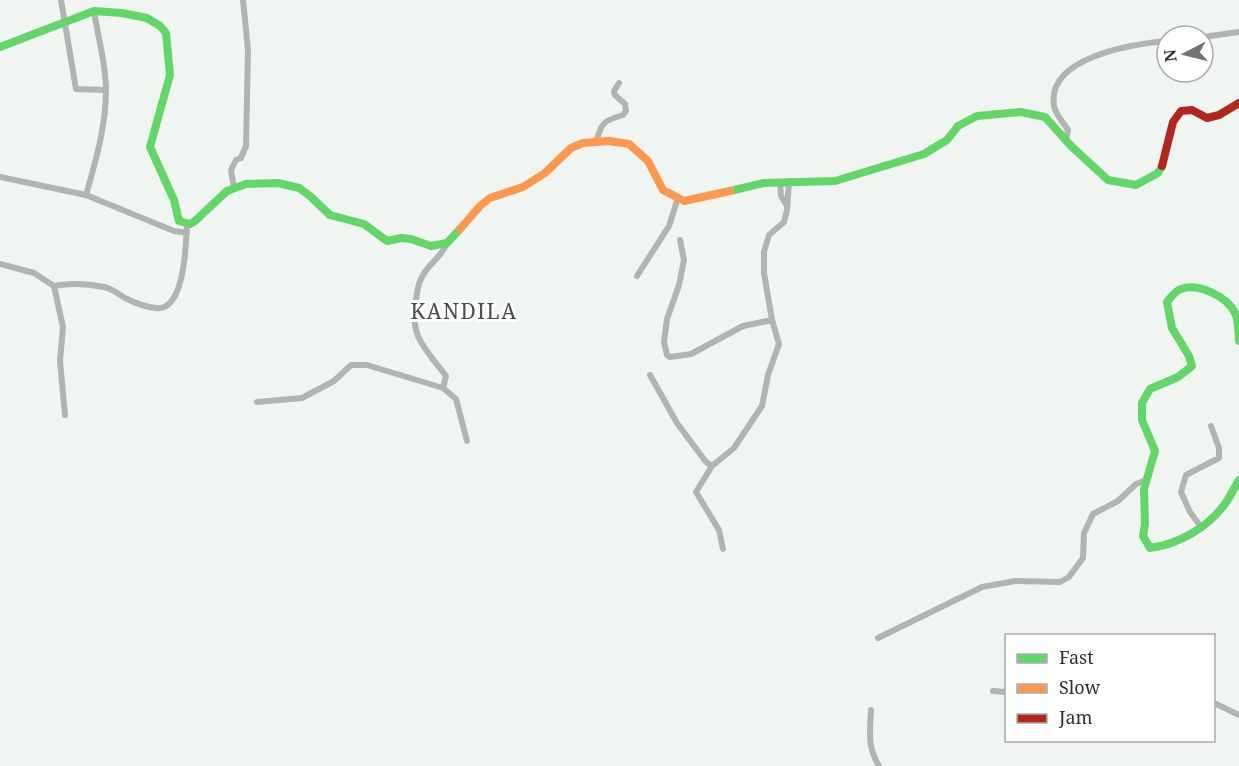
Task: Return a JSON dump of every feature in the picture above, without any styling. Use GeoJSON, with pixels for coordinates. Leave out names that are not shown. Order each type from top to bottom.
{"type":"FeatureCollection","features":[{"type":"Feature","properties":{"kind":"main road"},"geometry":{"type":"LineString","coordinates":[[0,47],[94,11],[122,13],[155,21],[166,33],[170,75],[150,147],[170,190],[179,221],[187,228],[226,192],[234,188],[262,183],[287,185],[305,192],[333,217],[363,224],[387,241],[401,238],[411,239],[430,246],[447,243],[490,198],[523,187],[545,173],[571,148],[583,142],[629,144],[648,161],[663,190],[684,201],[764,183],[835,181],[924,154],[947,140],[958,126],[977,116],[1021,112],[1045,117],[1108,180],[1136,185],[1158,173],[1164,163],[1173,122],[1181,111],[1192,111],[1207,118],[1219,115],[1239,103]]}},
{"type":"Feature","properties":{"kind":"main road"},"geometry":{"type":"LineString","coordinates":[[1239,341],[1237,320],[1232,308],[1216,296],[1199,288],[1190,287],[1179,289],[1167,302],[1168,317],[1173,332],[1191,356],[1192,366],[1174,380],[1150,388],[1142,401],[1143,422],[1155,451],[1146,480],[1146,524],[1143,536],[1146,543],[1150,548],[1159,548],[1193,533],[1222,508],[1239,480]]}},
{"type":"Feature","properties":{"kind":"street"},"geometry":{"type":"LineString","coordinates":[[61,0],[76,89],[106,90]]}},
{"type":"Feature","properties":{"kind":"street"},"geometry":{"type":"LineString","coordinates":[[234,188],[231,170],[236,160],[241,158],[246,146],[248,50],[243,0]]}},
{"type":"Feature","properties":{"kind":"street"},"geometry":{"type":"LineString","coordinates":[[86,195],[102,135],[106,90],[94,11]]}},
{"type":"Feature","properties":{"kind":"street"},"geometry":{"type":"LineString","coordinates":[[1215,35],[1239,32]]}},
{"type":"Feature","properties":{"kind":"street"},"geometry":{"type":"LineString","coordinates":[[1066,140],[1068,130],[1054,108],[1054,91],[1066,72],[1100,54],[1155,42]]}},
{"type":"Feature","properties":{"kind":"street"},"geometry":{"type":"LineString","coordinates":[[596,142],[605,120],[623,115],[626,111],[625,104],[615,95],[614,91],[619,83]]}},
{"type":"Feature","properties":{"kind":"street"},"geometry":{"type":"LineString","coordinates":[[0,177],[86,195],[174,231],[187,228],[181,285],[172,301],[163,308],[125,298],[105,287],[65,284],[54,286],[34,273],[0,264]]}},
{"type":"Feature","properties":{"kind":"street"},"geometry":{"type":"LineString","coordinates":[[723,549],[719,530],[696,492],[712,466],[734,448],[762,406],[768,375],[779,344],[772,320],[764,273],[764,252],[768,235],[784,222],[788,207],[785,181]]}},
{"type":"Feature","properties":{"kind":"street"},"geometry":{"type":"LineString","coordinates":[[637,276],[669,226],[678,198]]}},
{"type":"Feature","properties":{"kind":"street"},"geometry":{"type":"LineString","coordinates":[[680,240],[684,260],[679,285],[667,319],[664,342],[666,355],[670,357],[691,354],[743,326],[772,320]]}},
{"type":"Feature","properties":{"kind":"street"},"geometry":{"type":"LineString","coordinates":[[443,388],[446,376],[421,343],[414,320],[417,291],[422,276],[444,252],[447,243]]}},
{"type":"Feature","properties":{"kind":"street"},"geometry":{"type":"LineString","coordinates":[[54,286],[63,327],[60,361],[64,415]]}},
{"type":"Feature","properties":{"kind":"street"},"geometry":{"type":"LineString","coordinates":[[256,402],[302,398],[334,381],[351,365],[367,365],[443,388],[452,394],[456,399],[467,441]]}},
{"type":"Feature","properties":{"kind":"street"},"geometry":{"type":"LineString","coordinates":[[650,375],[677,423],[706,462],[712,466]]}},
{"type":"Feature","properties":{"kind":"street"},"geometry":{"type":"LineString","coordinates":[[1201,527],[1190,512],[1181,492],[1186,476],[1219,458],[1219,448],[1211,426]]}},
{"type":"Feature","properties":{"kind":"street"},"geometry":{"type":"LineString","coordinates":[[878,638],[982,587],[1015,581],[1060,582],[1069,577],[1083,558],[1084,533],[1094,514],[1118,501],[1136,484],[1146,480]]}},
{"type":"Feature","properties":{"kind":"street"},"geometry":{"type":"LineString","coordinates":[[993,691],[1005,692]]}},
{"type":"Feature","properties":{"kind":"street"},"geometry":{"type":"LineString","coordinates":[[1215,703],[1239,715]]}},
{"type":"Feature","properties":{"kind":"street"},"geometry":{"type":"LineString","coordinates":[[871,710],[869,742],[871,753],[879,766]]}},
{"type":"Feature","properties":{"kind":"traffic: fast"},"geometry":{"type":"LineString","coordinates":[[0,47],[94,11],[147,18],[160,26],[166,33],[170,75],[150,147],[174,200],[179,221],[190,224],[195,221],[227,191],[246,184],[278,183],[299,188],[330,215],[364,224],[387,241],[401,238],[411,239],[431,246],[447,243],[460,229]]}},
{"type":"Feature","properties":{"kind":"traffic: fast"},"geometry":{"type":"LineString","coordinates":[[730,191],[764,183],[835,181],[924,154],[947,140],[958,126],[977,116],[1021,112],[1045,117],[1071,146],[1108,180],[1136,185],[1158,173],[1162,166]]}},
{"type":"Feature","properties":{"kind":"traffic: fast"},"geometry":{"type":"LineString","coordinates":[[1239,341],[1235,313],[1219,296],[1203,289],[1188,288],[1177,291],[1167,302],[1172,328],[1189,356],[1192,366],[1178,377],[1150,389],[1142,403],[1142,420],[1155,451],[1144,489],[1143,536],[1150,548],[1171,543],[1192,534],[1218,513],[1239,480]]}},
{"type":"Feature","properties":{"kind":"traffic: slow"},"geometry":{"type":"LineString","coordinates":[[460,229],[490,198],[523,187],[545,173],[571,148],[583,143],[609,141],[629,144],[648,161],[663,190],[684,201],[730,191]]}},
{"type":"Feature","properties":{"kind":"traffic: jam"},"geometry":{"type":"LineString","coordinates":[[1162,166],[1173,122],[1181,111],[1192,110],[1207,118],[1219,115],[1239,103]]}},
{"type":"Feature","properties":{"kind":"district","name":"KANDILA"},"geometry":{"type":"Point","coordinates":[464,312]}}]}
